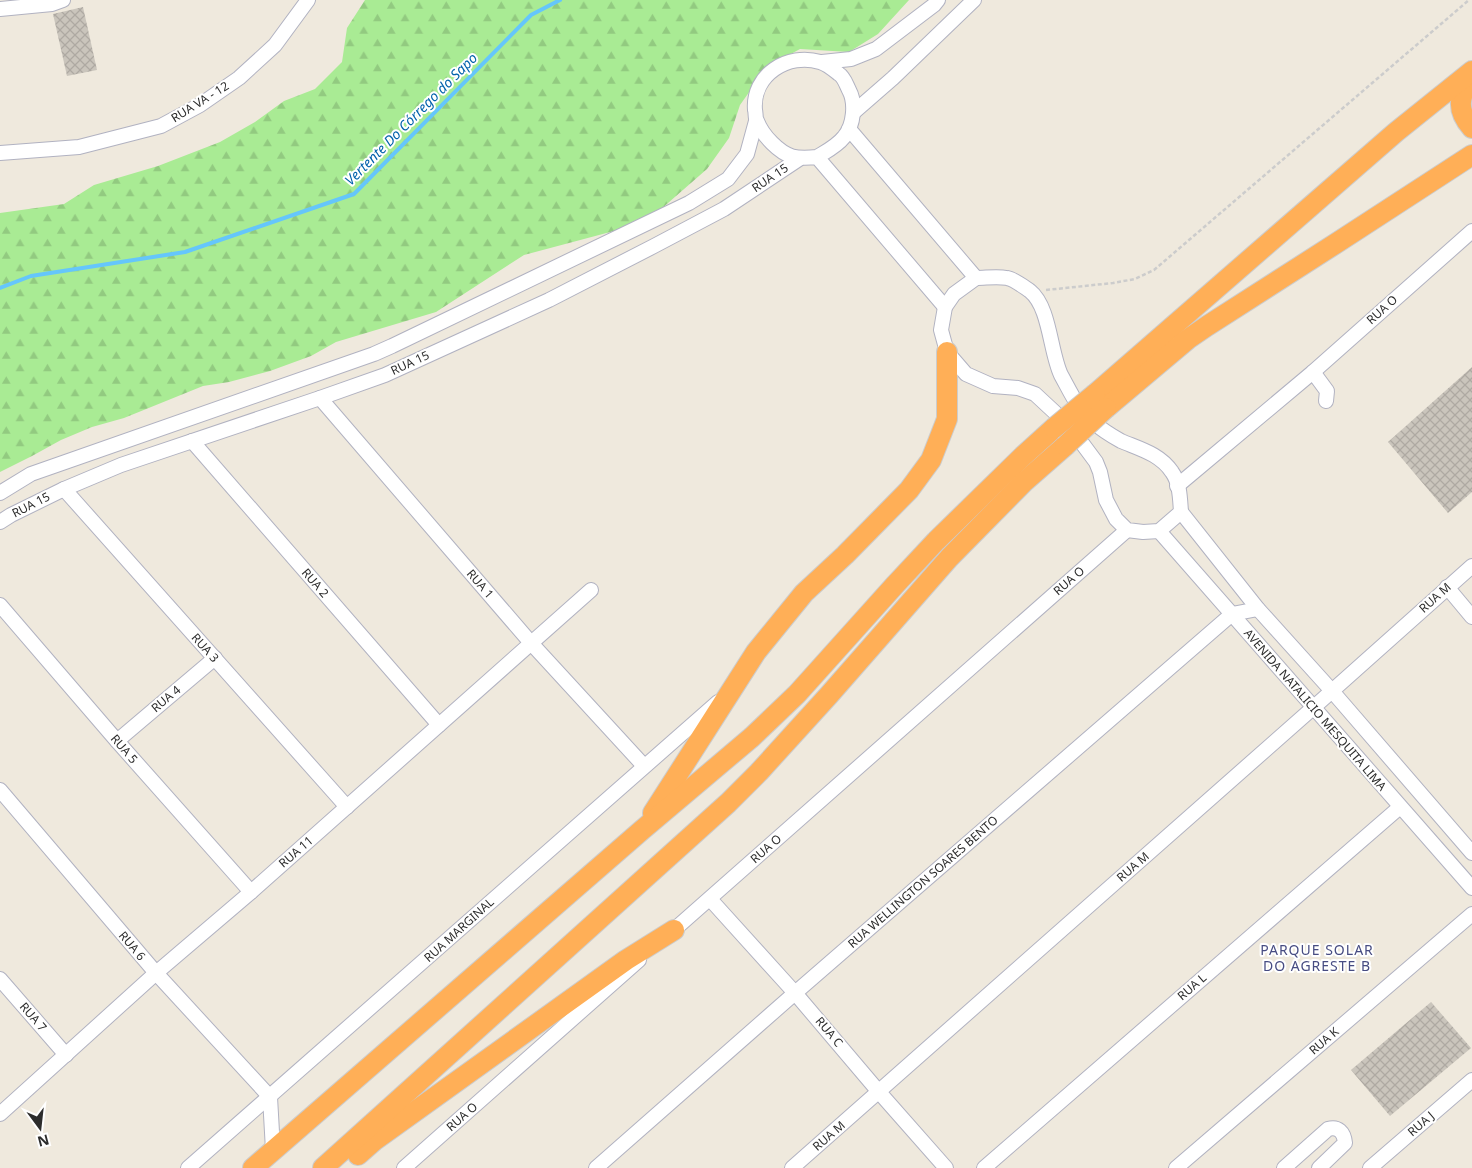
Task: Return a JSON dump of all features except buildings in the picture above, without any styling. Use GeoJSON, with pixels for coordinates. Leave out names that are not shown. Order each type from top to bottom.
{"type":"FeatureCollection","features":[{"type":"Feature","properties":{"kind":"highway"},"geometry":{"type":"LineString","coordinates":[[1472,72],[1460,107],[1464,119],[1472,128]]}},
{"type":"Feature","properties":{"kind":"highway"},"geometry":{"type":"LineString","coordinates":[[323,1168],[728,803],[829,695],[949,558],[1024,482],[1065,446],[1101,401],[1396,132],[1472,72]]}},
{"type":"Feature","properties":{"kind":"highway"},"geometry":{"type":"LineString","coordinates":[[253,1168],[642,830],[752,737],[797,694],[912,567],[1023,456],[1054,428],[1101,401],[1207,326],[1472,154]]}},
{"type":"Feature","properties":{"kind":"highway"},"geometry":{"type":"LineString","coordinates":[[642,830],[756,652],[804,593],[845,555],[909,490],[931,460],[947,419],[947,352]]}},
{"type":"Feature","properties":{"kind":"highway"},"geometry":{"type":"LineString","coordinates":[[343,1168],[375,1140],[626,960],[674,930]]}},
{"type":"Feature","properties":{"kind":"street"},"geometry":{"type":"LineString","coordinates":[[0,9],[52,4],[63,0]]}},
{"type":"Feature","properties":{"kind":"street","name":"RUA VA - 12"},"geometry":{"type":"LineString","coordinates":[[0,153],[79,147],[161,126],[200,105],[239,78],[275,45],[308,0]]}},
{"type":"Feature","properties":{"kind":"street"},"geometry":{"type":"LineString","coordinates":[[822,62],[842,76],[852,95],[854,112],[845,136],[835,146],[817,157],[799,159],[782,153],[765,135],[756,120],[755,101],[759,87],[770,71],[794,60],[808,59],[822,62],[851,59],[876,49],[938,0]]}},
{"type":"Feature","properties":{"kind":"street"},"geometry":{"type":"LineString","coordinates":[[854,112],[893,78],[974,0]]}},
{"type":"Feature","properties":{"kind":"street","name":"RUA 15"},"geometry":{"type":"LineString","coordinates":[[0,493],[31,474],[374,354],[690,203],[728,179],[747,154],[756,120]]}},
{"type":"Feature","properties":{"kind":"street"},"geometry":{"type":"LineString","coordinates":[[849,128],[976,278]]}},
{"type":"Feature","properties":{"kind":"street"},"geometry":{"type":"LineString","coordinates":[[817,157],[945,307]]}},
{"type":"Feature","properties":{"kind":"street","name":"RUA 15"},"geometry":{"type":"LineString","coordinates":[[0,522],[64,489],[121,465],[385,375],[549,300],[724,209],[799,159]]}},
{"type":"Feature","properties":{"kind":"street","name":"RUA O"},"geometry":{"type":"LineString","coordinates":[[1177,486],[1313,372],[1472,231]]}},
{"type":"Feature","properties":{"kind":"street"},"geometry":{"type":"LineString","coordinates":[[976,278],[1008,278],[1031,292],[1043,309],[1054,357],[1060,374],[1079,407],[1093,423],[1119,440],[1153,453],[1173,472],[1180,494],[1181,512],[1159,532],[1127,530],[1116,519],[1106,500],[1096,462],[1073,431],[1035,394],[1018,388],[993,386],[966,374],[947,352],[941,330],[945,307],[954,294],[976,278]]}},
{"type":"Feature","properties":{"kind":"street"},"geometry":{"type":"LineString","coordinates":[[1313,372],[1326,396]]}},
{"type":"Feature","properties":{"kind":"street","name":"RUA 1"},"geometry":{"type":"LineString","coordinates":[[320,398],[531,643],[644,766]]}},
{"type":"Feature","properties":{"kind":"street","name":"RUA 2"},"geometry":{"type":"LineString","coordinates":[[192,441],[439,725]]}},
{"type":"Feature","properties":{"kind":"street","name":"RUA 3"},"geometry":{"type":"LineString","coordinates":[[64,489],[347,807]]}},
{"type":"Feature","properties":{"kind":"street","name":"AVENIDA NATALICIO MESQUITA LIMA"},"geometry":{"type":"LineString","coordinates":[[1181,512],[1258,609],[1332,691],[1472,853]]}},
{"type":"Feature","properties":{"kind":"street","name":"RUA O"},"geometry":{"type":"LineString","coordinates":[[404,1168],[1127,530]]}},
{"type":"Feature","properties":{"kind":"street","name":"AVENIDA NATALICIO MESQUITA LIMA"},"geometry":{"type":"LineString","coordinates":[[1159,532],[1472,888]]}},
{"type":"Feature","properties":{"kind":"street","name":"RUA M"},"geometry":{"type":"LineString","coordinates":[[792,1168],[1472,566]]}},
{"type":"Feature","properties":{"kind":"street"},"geometry":{"type":"LineString","coordinates":[[1447,587],[1472,617]]}},
{"type":"Feature","properties":{"kind":"street","name":"RUA 11"},"geometry":{"type":"LineString","coordinates":[[0,1114],[156,973],[251,892],[591,590]]}},
{"type":"Feature","properties":{"kind":"street","name":"RUA 5"},"geometry":{"type":"LineString","coordinates":[[0,605],[251,892]]}},
{"type":"Feature","properties":{"kind":"street"},"geometry":{"type":"LineString","coordinates":[[1232,614],[1258,609]]}},
{"type":"Feature","properties":{"kind":"street","name":"RUA WELLINGTON SOARES BENTO"},"geometry":{"type":"LineString","coordinates":[[596,1168],[1232,614]]}},
{"type":"Feature","properties":{"kind":"street","name":"RUA 4"},"geometry":{"type":"LineString","coordinates":[[117,740],[215,658]]}},
{"type":"Feature","properties":{"kind":"street"},"geometry":{"type":"LineString","coordinates":[[1298,688],[1314,671]]}},
{"type":"Feature","properties":{"kind":"street","name":"RUA MARGINAL"},"geometry":{"type":"LineString","coordinates":[[188,1168],[730,692]]}},
{"type":"Feature","properties":{"kind":"street","name":"RUA 6"},"geometry":{"type":"LineString","coordinates":[[0,790],[156,973],[270,1097]]}},
{"type":"Feature","properties":{"kind":"street","name":"RUA L"},"geometry":{"type":"LineString","coordinates":[[984,1168],[1400,806]]}},
{"type":"Feature","properties":{"kind":"street","name":"RUA C"},"geometry":{"type":"LineString","coordinates":[[710,899],[796,993],[946,1168]]}},
{"type":"Feature","properties":{"kind":"street","name":"RUA K"},"geometry":{"type":"LineString","coordinates":[[1176,1168],[1472,914]]}},
{"type":"Feature","properties":{"kind":"street","name":"RUA 7"},"geometry":{"type":"LineString","coordinates":[[0,979],[66,1055]]}},
{"type":"Feature","properties":{"kind":"street","name":"RUA J"},"geometry":{"type":"LineString","coordinates":[[1370,1168],[1472,1080]]}},
{"type":"Feature","properties":{"kind":"street"},"geometry":{"type":"LineString","coordinates":[[270,1097],[273,1150]]}},
{"type":"Feature","properties":{"kind":"street"},"geometry":{"type":"LineString","coordinates":[[1284,1168],[1328,1129],[1338,1129],[1342,1133],[1345,1143],[1319,1168]]}},
{"type":"Feature","properties":{"kind":"path"},"geometry":{"type":"LineString","coordinates":[[1031,292],[1113,284],[1134,279],[1154,270],[1469,0]]}},
{"type":"Feature","properties":{"kind":"green space"},"geometry":{"type":"Polygon","coordinates":[[[365,0],[909,0],[878,34],[849,52],[800,49],[767,67],[740,105],[729,138],[707,169],[660,210],[629,227],[524,255],[436,312],[336,342],[311,356],[270,371],[229,382],[203,386],[124,418],[92,427],[61,440],[0,472],[0,213],[64,204],[94,185],[158,166],[220,142],[255,122],[284,101],[315,89],[342,62],[347,28],[365,0]]]}},
{"type":"Feature","properties":{"kind":"waterway","name":"Vertente Do Córrego do Sapo"},"geometry":{"type":"LineString","coordinates":[[0,288],[31,276],[185,252],[354,194],[531,15],[560,0]]}},
{"type":"Feature","properties":{"kind":"district","name":"PARQUE SOLAR DO AGRESTE B"},"geometry":{"type":"Point","coordinates":[1317,958]}}]}
